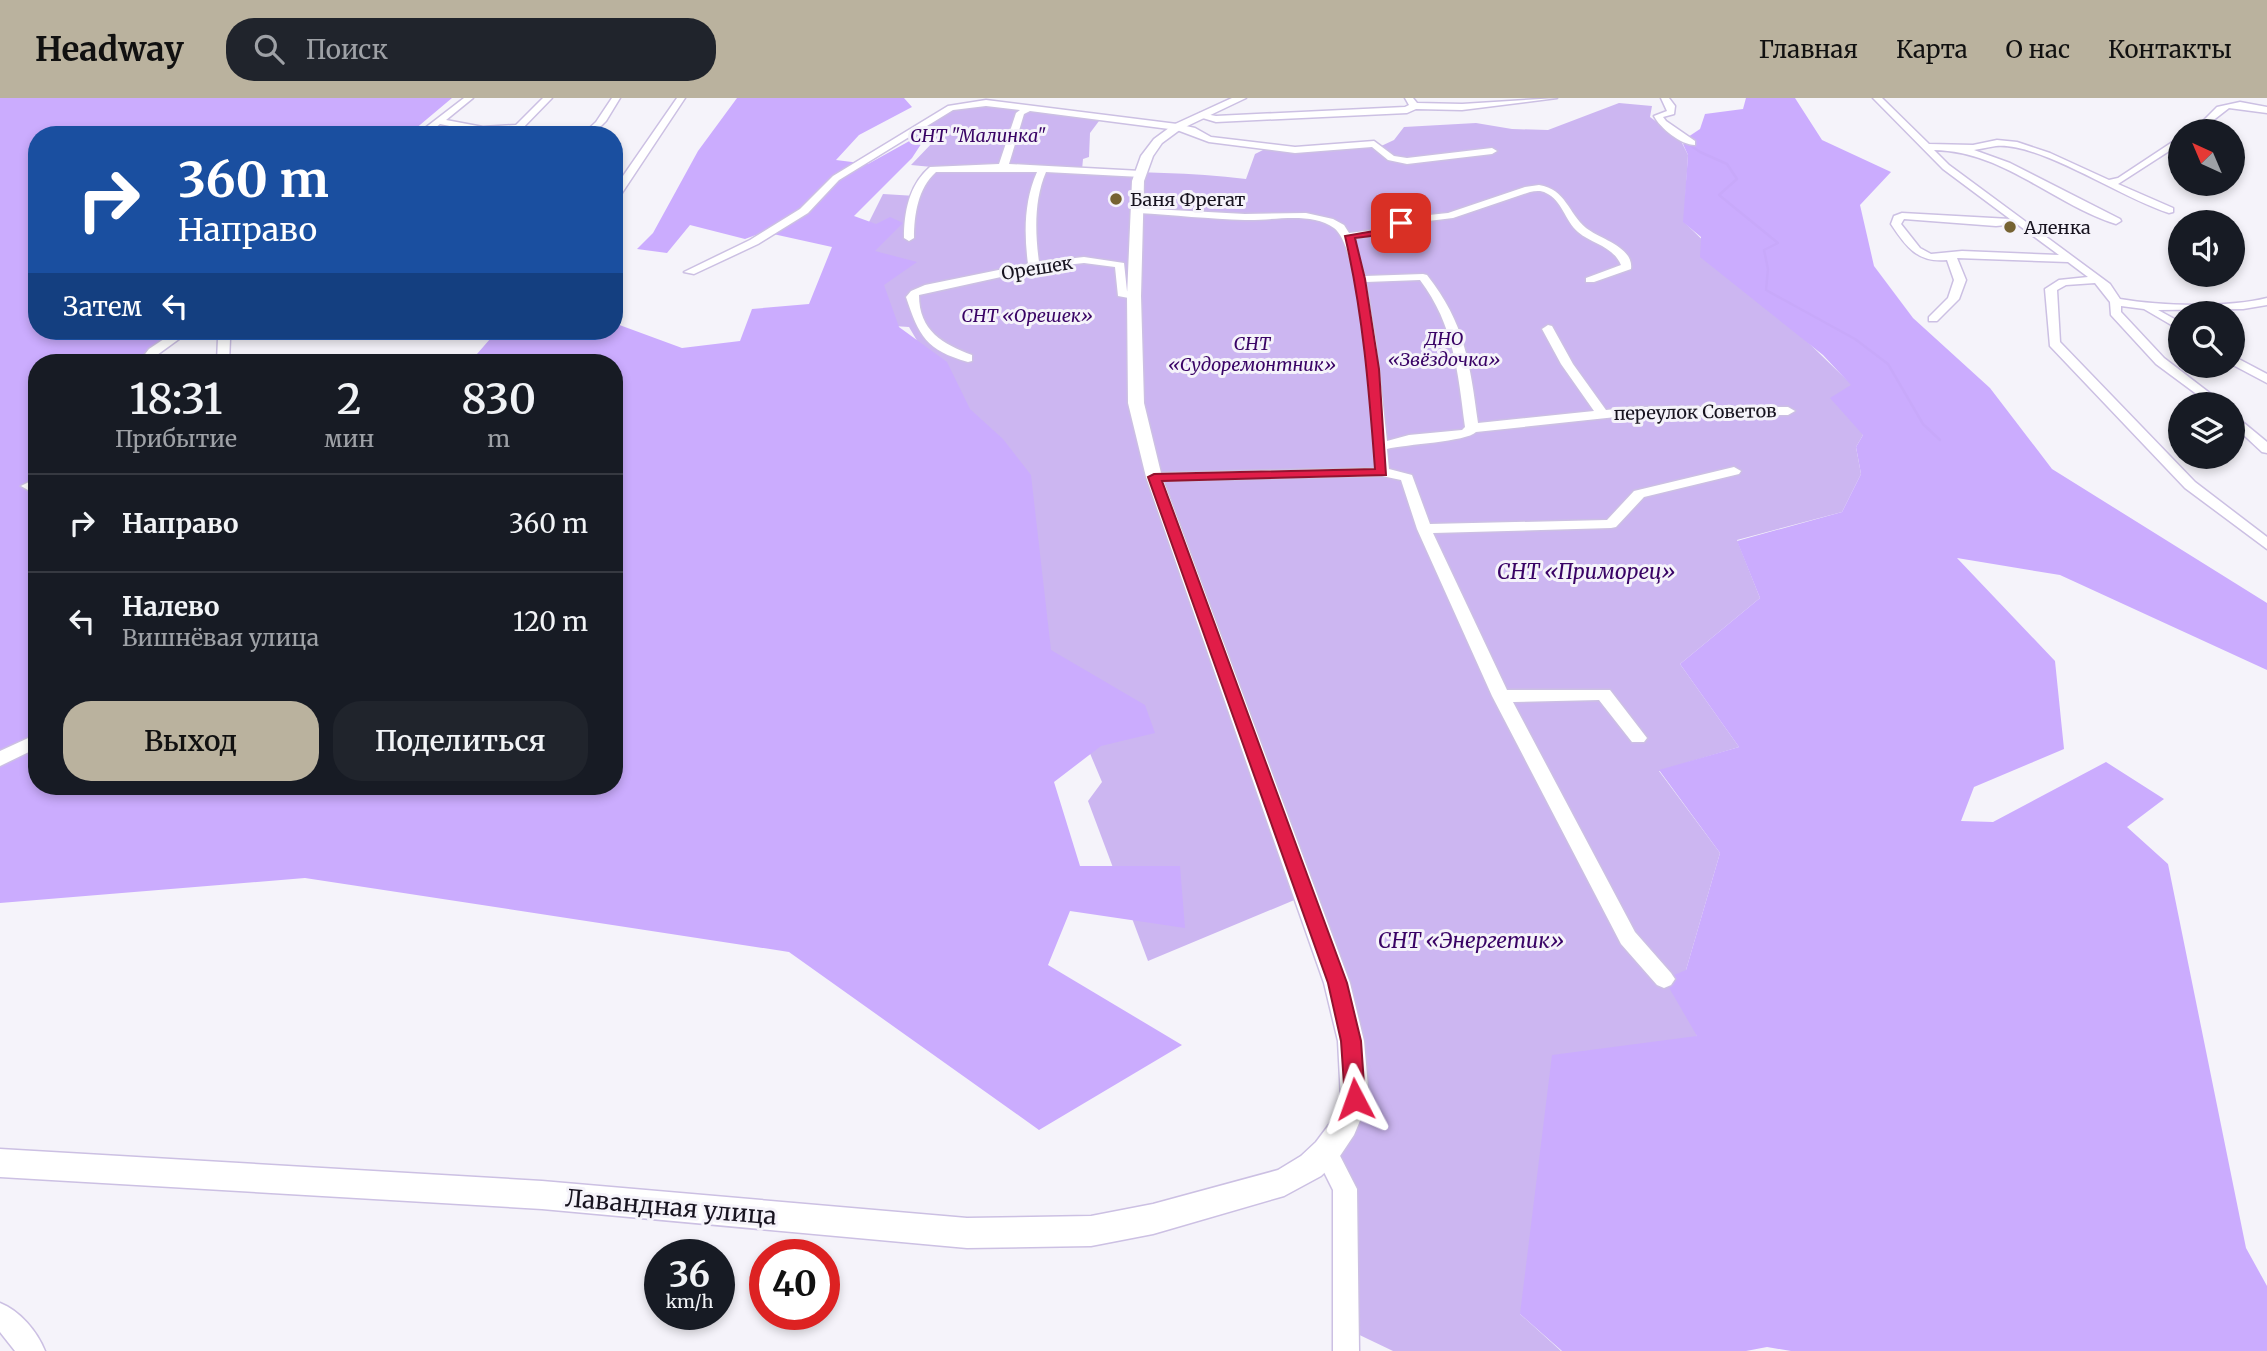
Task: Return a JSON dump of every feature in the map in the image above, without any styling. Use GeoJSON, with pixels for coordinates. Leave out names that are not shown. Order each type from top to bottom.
{"type":"FeatureCollection","features":[{"type":"Feature","properties":{"kind":"street"},"geometry":{"type":"LineString","coordinates":[[432,126],[470,98]]}},
{"type":"Feature","properties":{"kind":"street"},"geometry":{"type":"LineString","coordinates":[[520,126],[548,98]]}},
{"type":"Feature","properties":{"kind":"street"},"geometry":{"type":"LineString","coordinates":[[597,126],[616,98]]}},
{"type":"Feature","properties":{"kind":"street"},"geometry":{"type":"LineString","coordinates":[[623,184],[681,98]]}},
{"type":"Feature","properties":{"kind":"street"},"geometry":{"type":"LineString","coordinates":[[909,238],[915,198],[926,174],[940,168],[1043,168],[1141,174],[1147,156],[1158,141],[1177,127],[1241,98]]}},
{"type":"Feature","properties":{"kind":"street"},"geometry":{"type":"LineString","coordinates":[[1200,116],[1216,119],[1410,105],[1462,107],[1553,98]]}},
{"type":"Feature","properties":{"kind":"street"},"geometry":{"type":"LineString","coordinates":[[1665,98],[1671,106],[1671,112],[1658,116],[1662,123],[1692,143]]}},
{"type":"Feature","properties":{"kind":"street"},"geometry":{"type":"LineString","coordinates":[[1877,98],[1924,147],[1973,189],[2021,220],[2106,286],[2116,302],[2115,313],[2160,361],[2202,392]]}},
{"type":"Feature","properties":{"kind":"street"},"geometry":{"type":"LineString","coordinates":[[690,272],[754,242],[804,211],[836,178],[903,139],[940,112],[980,101],[1177,127],[1192,130],[1209,139],[1295,150],[1374,144],[1391,158],[1407,161],[1492,151]]}},
{"type":"Feature","properties":{"kind":"street"},"geometry":{"type":"LineString","coordinates":[[2208,119],[2218,107],[2234,104],[2267,110]]}},
{"type":"Feature","properties":{"kind":"street"},"geometry":{"type":"LineString","coordinates":[[1003,167],[1020,113],[1032,107]]}},
{"type":"Feature","properties":{"kind":"street"},"geometry":{"type":"LineString","coordinates":[[438,121],[463,126]]}},
{"type":"Feature","properties":{"kind":"street"},"geometry":{"type":"LineString","coordinates":[[1924,147],[1973,148],[1997,143],[2017,145],[2047,155],[2168,211]]}},
{"type":"Feature","properties":{"kind":"street"},"geometry":{"type":"LineString","coordinates":[[1958,148],[2007,165],[2116,221]]}},
{"type":"Feature","properties":{"kind":"street"},"geometry":{"type":"LineString","coordinates":[[2106,183],[2121,180],[2168,148]]}},
{"type":"Feature","properties":{"kind":"street"},"geometry":{"type":"LineString","coordinates":[[1034,265],[1031,210],[1037,180],[1043,168]]}},
{"type":"Feature","properties":{"kind":"street","name":"Лавандная улица"},"geometry":{"type":"LineString","coordinates":[[0,1163],[542,1195],[967,1233],[1091,1231],[1153,1219],[1284,1182],[1311,1166],[1326,1152],[1344,1126],[1355,1099],[1351,1041],[1337,983],[1154,477],[1136,403],[1134,296],[1138,181],[1141,174]]}},
{"type":"Feature","properties":{"kind":"street"},"geometry":{"type":"LineString","coordinates":[[1350,236],[1376,233],[1410,220],[1449,216],[1528,189],[1540,188],[1549,190],[1560,199],[1584,232],[1610,245],[1625,258],[1627,267],[1590,280]]}},
{"type":"Feature","properties":{"kind":"street"},"geometry":{"type":"LineString","coordinates":[[1138,210],[1248,217],[1295,216],[1334,224],[1350,236],[1360,279],[1382,472]]}},
{"type":"Feature","properties":{"kind":"street"},"geometry":{"type":"LineString","coordinates":[[2021,220],[1996,223],[1898,218],[1896,224],[1911,248],[1922,255],[1952,259],[1962,254],[2071,258]]}},
{"type":"Feature","properties":{"kind":"street"},"geometry":{"type":"LineString","coordinates":[[1933,319],[1953,299],[1960,280],[1952,259]]}},
{"type":"Feature","properties":{"kind":"street","name":"Орешек"},"geometry":{"type":"LineString","coordinates":[[968,358],[935,345],[926,338],[912,297],[915,293],[1034,265],[1074,261],[1120,265],[1122,293],[1134,296]]}},
{"type":"Feature","properties":{"kind":"street"},"geometry":{"type":"LineString","coordinates":[[1360,279],[1423,277],[1438,294],[1455,326],[1461,346],[1472,428]]}},
{"type":"Feature","properties":{"kind":"street"},"geometry":{"type":"LineString","coordinates":[[2095,280],[2063,282],[2051,289],[2054,343],[2190,485],[2267,544]]}},
{"type":"Feature","properties":{"kind":"street"},"geometry":{"type":"LineString","coordinates":[[2116,302],[2144,308],[2251,307],[2267,302]]}},
{"type":"Feature","properties":{"kind":"street"},"geometry":{"type":"LineString","coordinates":[[2144,308],[2168,320]]}},
{"type":"Feature","properties":{"kind":"street"},"geometry":{"type":"LineString","coordinates":[[1548,330],[1567,364],[1602,413]]}},
{"type":"Feature","properties":{"kind":"street"},"geometry":{"type":"LineString","coordinates":[[151,354],[171,340]]}},
{"type":"Feature","properties":{"kind":"street"},"geometry":{"type":"LineString","coordinates":[[2245,367],[2267,379]]}},
{"type":"Feature","properties":{"kind":"street","name":"переулок Советов"},"geometry":{"type":"LineString","coordinates":[[1381,446],[1409,439],[1466,434],[1472,428],[1602,413],[1788,411]]}},
{"type":"Feature","properties":{"kind":"street"},"geometry":{"type":"LineString","coordinates":[[2245,429],[2267,449]]}},
{"type":"Feature","properties":{"kind":"street"},"geometry":{"type":"LineString","coordinates":[[1424,529],[1611,524],[1639,494],[1734,471]]}},
{"type":"Feature","properties":{"kind":"street"},"geometry":{"type":"LineString","coordinates":[[1154,477],[1382,472],[1407,478],[1424,529],[1501,696],[1628,938],[1664,979]]}},
{"type":"Feature","properties":{"kind":"street"},"geometry":{"type":"LineString","coordinates":[[1501,696],[1604,694],[1639,737]]}},
{"type":"Feature","properties":{"kind":"street"},"geometry":{"type":"LineString","coordinates":[[0,759],[28,745]]}},
{"type":"Feature","properties":{"kind":"street"},"geometry":{"type":"LineString","coordinates":[[1326,1152],[1345,1189],[1347,1340]]}},
{"type":"Feature","properties":{"kind":"street"},"geometry":{"type":"LineString","coordinates":[[0,1316],[9,1321],[32,1351]]}},
{"type":"Feature","properties":{"kind":"green space"},"geometry":{"type":"Polygon","coordinates":[[[1619,103],[1652,106],[1650,117],[1680,139],[1688,155],[1684,222],[1852,385],[1863,435],[1856,447],[1861,474],[1842,512],[1737,540],[1760,598],[1680,664],[1739,747],[1659,771],[1720,853],[1686,970],[1697,1036],[1520,1314],[1561,1351],[1393,1351],[1347,1329],[1345,1189],[1326,1152],[1355,1099],[1304,896],[1148,961],[1088,801],[1102,782],[1029,608],[1008,495],[909,327],[831,322],[866,228],[883,194],[916,196],[932,167],[911,165],[934,141],[903,139],[940,112],[973,104],[1102,117],[1090,133],[1089,157],[1083,159],[1082,170],[1246,179],[1255,154],[1265,149],[1287,152],[1379,147],[1394,140],[1404,127],[1476,123],[1512,129],[1548,130],[1619,103]]]}},
{"type":"Feature","properties":{"kind":"shaded area"},"geometry":{"type":"Polygon","coordinates":[[[0,98],[452,98],[419,126],[28,126],[28,340],[176,340],[156,354],[28,354],[28,795],[623,795],[623,354],[477,354],[489,340],[623,340],[623,326],[682,348],[740,341],[752,309],[809,304],[832,247],[764,232],[745,239],[690,225],[667,253],[637,249],[653,233],[698,151],[737,98],[904,98],[912,107],[859,135],[836,160],[868,164],[931,129],[912,158],[854,216],[876,224],[890,217],[903,223],[875,251],[917,262],[884,285],[899,327],[947,362],[970,409],[1003,439],[1031,475],[1051,650],[1145,705],[1155,733],[1101,746],[1054,782],[1080,866],[1180,866],[1185,928],[1070,911],[1048,965],[1182,1045],[1039,1130],[789,952],[305,878],[0,903],[0,98]]]}},
{"type":"Feature","properties":{"kind":"shaded area"},"geometry":{"type":"Polygon","coordinates":[[[1746,98],[1795,98],[1822,140],[1891,172],[1860,205],[1874,266],[1913,318],[1990,388],[2052,469],[2267,603],[2267,670],[2060,575],[1957,558],[2055,661],[2064,749],[1974,787],[1961,821],[1993,822],[2106,762],[2164,799],[2127,827],[2168,864],[2246,1248],[2267,1286],[2267,1351],[1791,1351],[1767,1347],[1746,1351],[1562,1351],[1520,1314],[1552,1055],[1697,1036],[1664,979],[1686,970],[1720,853],[1659,770],[1739,747],[1680,664],[1760,598],[1737,541],[1842,512],[1861,474],[1856,447],[1863,435],[1830,398],[1851,385],[1823,355],[1700,257],[1701,237],[1683,222],[1688,155],[1683,144],[1695,144],[1688,137],[1700,129],[1705,114],[1743,109],[1746,98]]]}},
{"type":"Feature","properties":{"kind":"waterway"},"geometry":{"type":"LineString","coordinates":[[1684,141],[1700,152],[1727,164],[1737,179],[1719,195],[1778,243],[1764,250],[1768,269],[1766,290],[1855,339],[1888,364],[1923,424],[1940,440]]}},
{"type":"Feature","properties":{"kind":"place","name":"Баня Фрегат"},"geometry":{"type":"Point","coordinates":[1116,199]}},
{"type":"Feature","properties":{"kind":"place","name":"Аленка"},"geometry":{"type":"Point","coordinates":[2010,227]}},
{"type":"Feature","properties":{"kind":"route"},"geometry":{"type":"LineString","coordinates":[[1355,1099],[1351,1041],[1337,983],[1154,477],[1382,472],[1373,369],[1360,279],[1350,236],[1376,233],[1401,223]]}},
{"type":"Feature","properties":{"kind":"park label","name":"СНТ \"Малинка\""},"geometry":{"type":"Point","coordinates":[978,135]}},
{"type":"Feature","properties":{"kind":"park label","name":"СНТ «Орешек»"},"geometry":{"type":"Point","coordinates":[1027,315]}},
{"type":"Feature","properties":{"kind":"park label","name":"ДНО «Звёздочка»"},"geometry":{"type":"Point","coordinates":[1444,348]}},
{"type":"Feature","properties":{"kind":"park label","name":"СНТ «Судоремонтник»"},"geometry":{"type":"Point","coordinates":[1252,353]}},
{"type":"Feature","properties":{"kind":"park label","name":"СНТ «Приморец»"},"geometry":{"type":"Point","coordinates":[1586,571]}},
{"type":"Feature","properties":{"kind":"park label","name":"СНТ «Энергетик»"},"geometry":{"type":"Point","coordinates":[1471,940]}}]}
